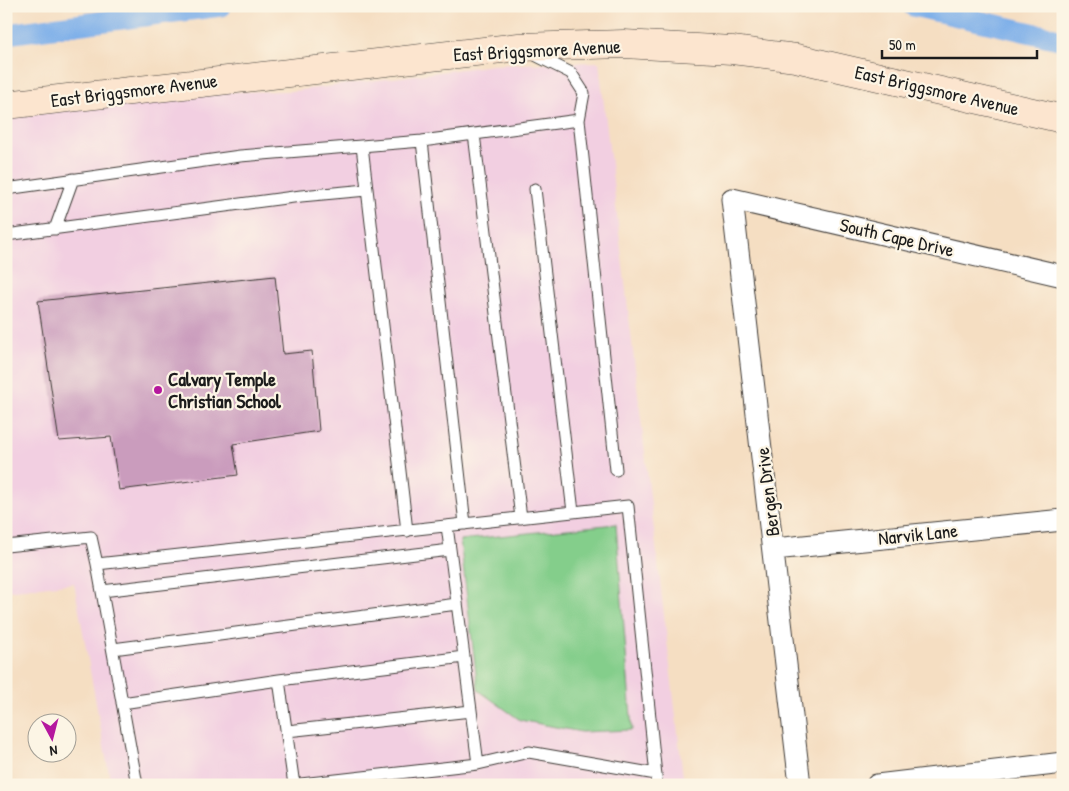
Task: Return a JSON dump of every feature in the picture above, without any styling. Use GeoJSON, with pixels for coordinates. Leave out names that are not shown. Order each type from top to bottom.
{"type":"FeatureCollection","features":[{"type":"Feature","properties":{"kind":"main road","name":"East Briggsmore Avenue"},"geometry":{"type":"LineString","coordinates":[[6,105],[518,47],[624,44],[732,50],[796,58],[1063,119]]}},
{"type":"Feature","properties":{"kind":"street","name":"South Cape Drive"},"geometry":{"type":"LineString","coordinates":[[732,199],[1063,276]]}},
{"type":"Feature","properties":{"kind":"street","name":"Bergen Drive"},"geometry":{"type":"LineString","coordinates":[[732,199],[800,785]]}},
{"type":"Feature","properties":{"kind":"street","name":"Narvik Lane"},"geometry":{"type":"LineString","coordinates":[[774,548],[1063,520]]}},
{"type":"Feature","properties":{"kind":"street"},"geometry":{"type":"LineString","coordinates":[[877,785],[1063,763]]}},
{"type":"Feature","properties":{"kind":"lane"},"geometry":{"type":"LineString","coordinates":[[518,47],[571,73],[584,93],[579,120],[616,470]]}},
{"type":"Feature","properties":{"kind":"lane"},"geometry":{"type":"LineString","coordinates":[[6,189],[240,156],[422,141],[579,120]]}},
{"type":"Feature","properties":{"kind":"lane"},"geometry":{"type":"LineString","coordinates":[[474,134],[521,518]]}},
{"type":"Feature","properties":{"kind":"lane"},"geometry":{"type":"LineString","coordinates":[[422,141],[465,524]]}},
{"type":"Feature","properties":{"kind":"lane"},"geometry":{"type":"LineString","coordinates":[[362,146],[406,530]]}},
{"type":"Feature","properties":{"kind":"lane"},"geometry":{"type":"LineString","coordinates":[[55,229],[73,179]]}},
{"type":"Feature","properties":{"kind":"lane"},"geometry":{"type":"LineString","coordinates":[[535,189],[573,512]]}},
{"type":"Feature","properties":{"kind":"lane"},"geometry":{"type":"LineString","coordinates":[[6,235],[302,196],[367,190]]}},
{"type":"Feature","properties":{"kind":"lane"},"geometry":{"type":"LineString","coordinates":[[97,564],[628,506],[657,780],[529,752],[478,764],[293,785],[279,680]]}},
{"type":"Feature","properties":{"kind":"lane"},"geometry":{"type":"LineString","coordinates":[[447,526],[478,764]]}},
{"type":"Feature","properties":{"kind":"lane"},"geometry":{"type":"LineString","coordinates":[[6,546],[91,537],[137,785]]}},
{"type":"Feature","properties":{"kind":"lane"},"geometry":{"type":"LineString","coordinates":[[102,591],[450,550]]}},
{"type":"Feature","properties":{"kind":"lane"},"geometry":{"type":"LineString","coordinates":[[113,649],[457,604]]}},
{"type":"Feature","properties":{"kind":"lane"},"geometry":{"type":"LineString","coordinates":[[122,703],[279,680],[464,657]]}},
{"type":"Feature","properties":{"kind":"lane"},"geometry":{"type":"LineString","coordinates":[[287,731],[471,711]]}},
{"type":"Feature","properties":{"kind":"shaded area"},"geometry":{"type":"Polygon","coordinates":[[[599,62],[684,785],[111,785],[74,583],[6,591],[6,117],[223,92],[294,91],[493,65],[599,62]]]}},
{"type":"Feature","properties":{"kind":"green space"},"geometry":{"type":"Polygon","coordinates":[[[616,524],[632,730],[581,732],[520,720],[478,690],[460,540],[616,524]]]}},
{"type":"Feature","properties":{"kind":"building"},"geometry":{"type":"Polygon","coordinates":[[[275,276],[283,354],[312,351],[319,431],[233,444],[238,475],[119,490],[111,437],[59,441],[38,301],[275,276]]]}},
{"type":"Feature","properties":{"kind":"waterway"},"geometry":{"type":"LineString","coordinates":[[6,34],[221,6]]}},
{"type":"Feature","properties":{"kind":"waterway"},"geometry":{"type":"LineString","coordinates":[[913,6],[1063,40]]}},
{"type":"Feature","properties":{"kind":"place","name":"Calvary Temple Christian School"},"geometry":{"type":"Point","coordinates":[158,390]}}]}
